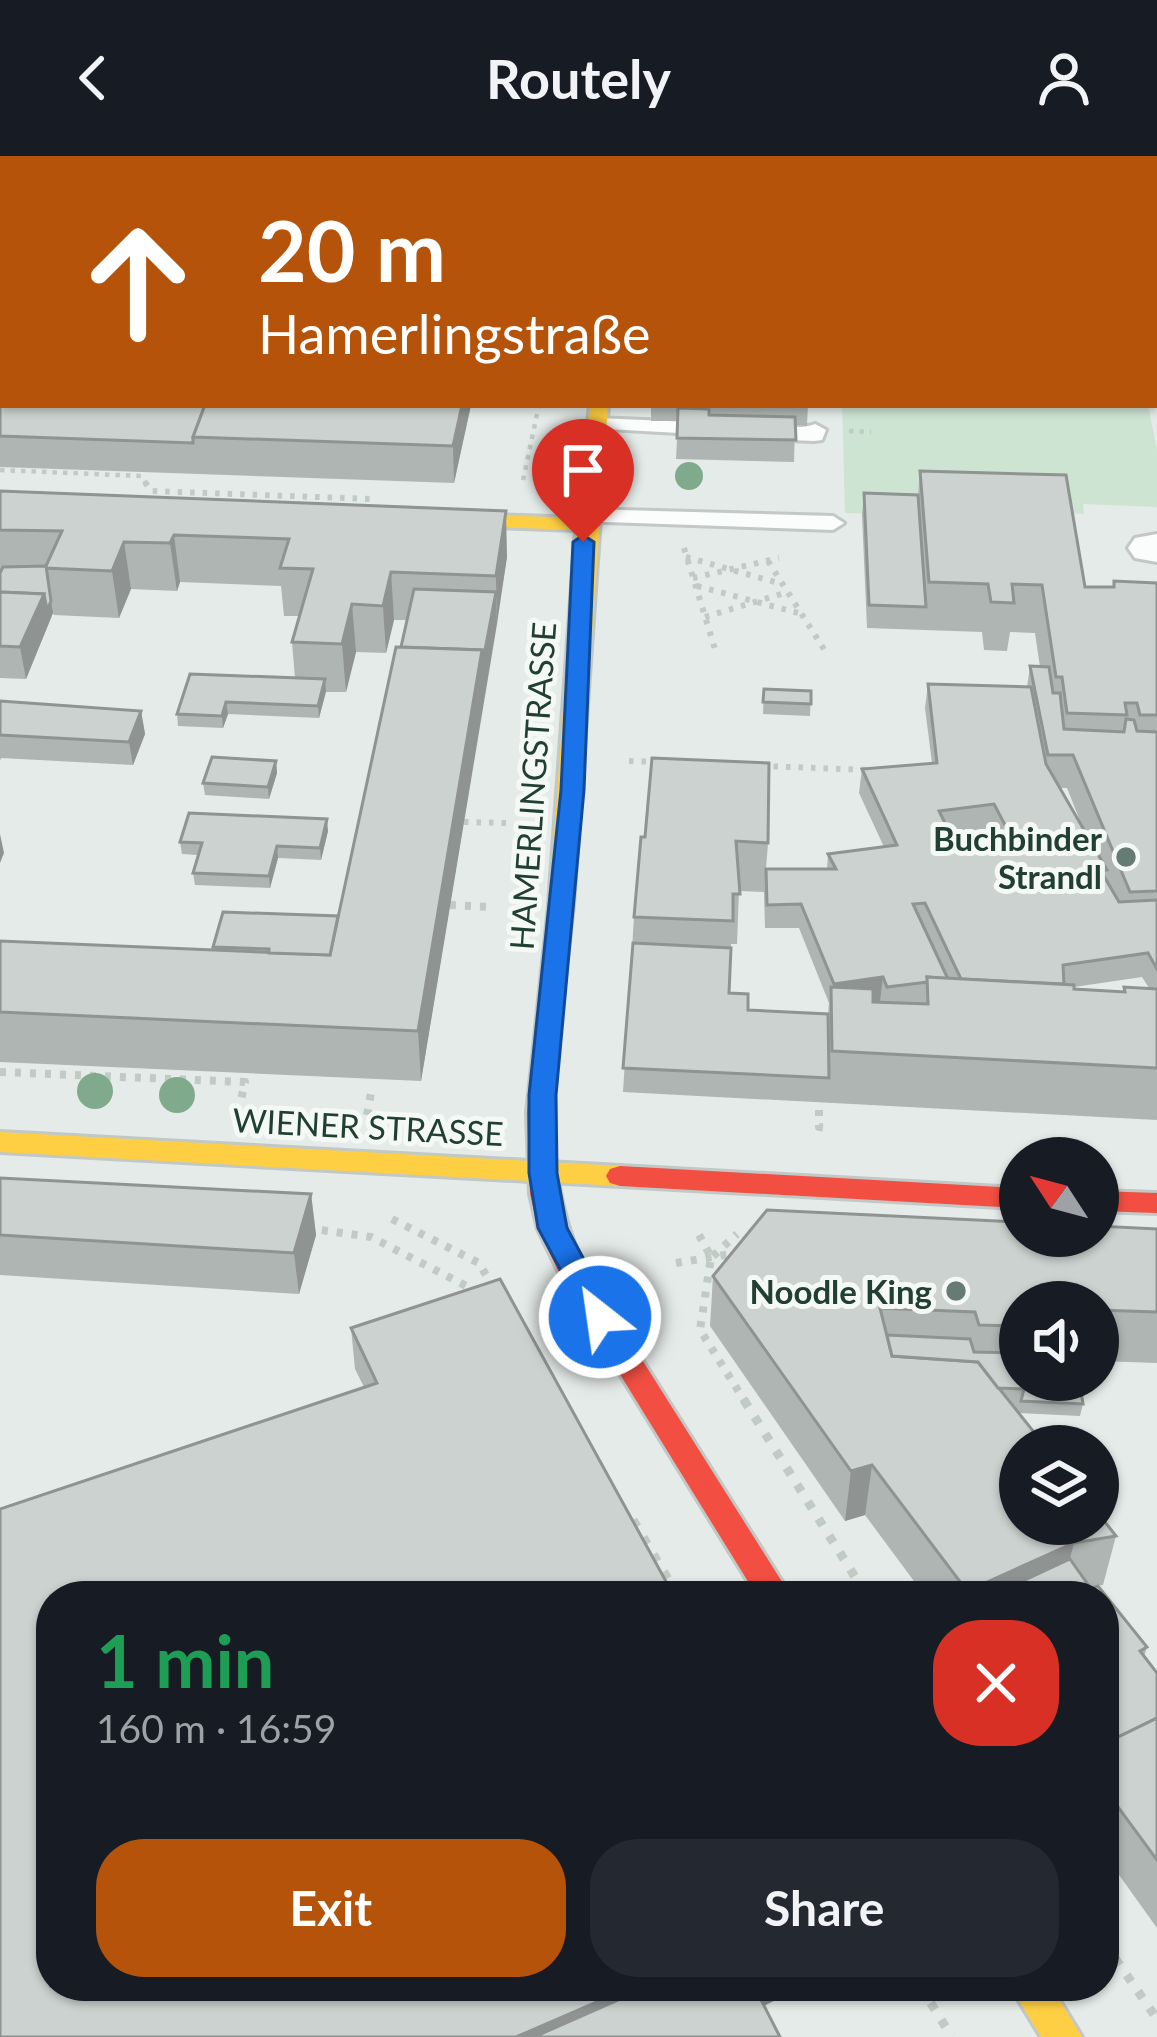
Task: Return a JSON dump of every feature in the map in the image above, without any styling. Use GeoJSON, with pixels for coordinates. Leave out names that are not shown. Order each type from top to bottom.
{"type":"FeatureCollection","features":[{"type":"Feature","properties":{"kind":"main road","name":"HAMERLINGSTRASSE"},"geometry":{"type":"LineString","coordinates":[[598,415],[585,520],[572,790],[543,1095],[543,1173],[552,1228],[576,1279],[767,1581]]}},
{"type":"Feature","properties":{"kind":"main road"},"geometry":{"type":"LineString","coordinates":[[388,508],[585,520]]}},
{"type":"Feature","properties":{"kind":"main road","name":"WIENER STRASSE"},"geometry":{"type":"LineString","coordinates":[[0,1142],[999,1197]]}},
{"type":"Feature","properties":{"kind":"main road"},"geometry":{"type":"LineString","coordinates":[[1119,1202],[1157,1203]]}},
{"type":"Feature","properties":{"kind":"main road"},"geometry":{"type":"LineString","coordinates":[[1039,2001],[1063,2037]]}},
{"type":"Feature","properties":{"kind":"lane"},"geometry":{"type":"LineString","coordinates":[[598,415],[714,427],[714,432],[814,435],[815,430]]}},
{"type":"Feature","properties":{"kind":"lane"},"geometry":{"type":"LineString","coordinates":[[585,520],[833,523]]}},
{"type":"Feature","properties":{"kind":"path"},"geometry":{"type":"LineString","coordinates":[[523,484],[537,408]]}},
{"type":"Feature","properties":{"kind":"path"},"geometry":{"type":"LineString","coordinates":[[0,470],[141,476],[151,491],[388,508]]}},
{"type":"Feature","properties":{"kind":"path"},"geometry":{"type":"LineString","coordinates":[[675,518],[715,649]]}},
{"type":"Feature","properties":{"kind":"path"},"geometry":{"type":"LineString","coordinates":[[686,556],[785,588]]}},
{"type":"Feature","properties":{"kind":"path"},"geometry":{"type":"LineString","coordinates":[[768,561],[827,654]]}},
{"type":"Feature","properties":{"kind":"path"},"geometry":{"type":"LineString","coordinates":[[695,586],[802,614]]}},
{"type":"Feature","properties":{"kind":"path"},"geometry":{"type":"LineString","coordinates":[[705,617],[785,588]]}},
{"type":"Feature","properties":{"kind":"path"},"geometry":{"type":"LineString","coordinates":[[621,761],[665,762]]}},
{"type":"Feature","properties":{"kind":"path"},"geometry":{"type":"LineString","coordinates":[[754,765],[888,770]]}},
{"type":"Feature","properties":{"kind":"path"},"geometry":{"type":"LineString","coordinates":[[464,822],[506,823]]}},
{"type":"Feature","properties":{"kind":"path"},"geometry":{"type":"LineString","coordinates":[[450,905],[493,907]]}},
{"type":"Feature","properties":{"kind":"path"},"geometry":{"type":"LineString","coordinates":[[0,1072],[245,1082],[238,1108]]}},
{"type":"Feature","properties":{"kind":"path"},"geometry":{"type":"LineString","coordinates":[[819,1110],[819,1127],[828,1128]]}},
{"type":"Feature","properties":{"kind":"path"},"geometry":{"type":"LineString","coordinates":[[392,1219],[479,1263],[503,1305]]}},
{"type":"Feature","properties":{"kind":"path"},"geometry":{"type":"LineString","coordinates":[[298,1227],[370,1237],[482,1294],[496,1292]]}},
{"type":"Feature","properties":{"kind":"path"},"geometry":{"type":"LineString","coordinates":[[742,1231],[712,1257],[700,1330],[858,1581]]}},
{"type":"Feature","properties":{"kind":"path"},"geometry":{"type":"LineString","coordinates":[[699,1235],[712,1257]]}},
{"type":"Feature","properties":{"kind":"path"},"geometry":{"type":"LineString","coordinates":[[676,1263],[752,1250]]}},
{"type":"Feature","properties":{"kind":"path"},"geometry":{"type":"LineString","coordinates":[[626,1508],[669,1581]]}},
{"type":"Feature","properties":{"kind":"path"},"geometry":{"type":"LineString","coordinates":[[1119,1964],[1157,2019]]}},
{"type":"Feature","properties":{"kind":"path"},"geometry":{"type":"LineString","coordinates":[[929,2001],[952,2037]]}},
{"type":"Feature","properties":{"kind":"green space"},"geometry":{"type":"Polygon","coordinates":[[[842,408],[1149,408],[1157,449],[1157,507],[1083,504],[1084,514],[874,506],[873,514],[845,513],[842,408]]]}},
{"type":"Feature","properties":{"kind":"building"},"geometry":{"type":"Polygon","coordinates":[[[0,408],[204,408],[193,443],[0,436],[0,408]]]}},
{"type":"Feature","properties":{"kind":"building"},"geometry":{"type":"Polygon","coordinates":[[[204,408],[461,408],[453,446],[193,437],[204,408]]]}},
{"type":"Feature","properties":{"kind":"building"},"geometry":{"type":"Polygon","coordinates":[[[678,408],[709,409],[709,415],[795,417],[796,440],[677,438],[678,408]]]}},
{"type":"Feature","properties":{"kind":"building"},"geometry":{"type":"Polygon","coordinates":[[[920,471],[1066,475],[1085,587],[1114,587],[1114,581],[1157,583],[1157,715],[1140,715],[1137,703],[1125,703],[1127,715],[1067,713],[1062,677],[1056,677],[1042,585],[1012,584],[1014,603],[991,602],[988,584],[929,582],[920,471]]]}},
{"type":"Feature","properties":{"kind":"building"},"geometry":{"type":"Polygon","coordinates":[[[0,491],[506,511],[496,576],[391,572],[383,606],[352,604],[342,644],[292,642],[313,569],[280,568],[289,539],[174,535],[170,543],[124,542],[112,571],[45,568],[62,531],[0,530],[0,491]]]}},
{"type":"Feature","properties":{"kind":"building"},"geometry":{"type":"Polygon","coordinates":[[[864,493],[918,495],[926,607],[869,605],[864,493]]]}},
{"type":"Feature","properties":{"kind":"building"},"geometry":{"type":"Polygon","coordinates":[[[46,566],[51,601],[47,610],[44,594],[0,592],[3,567],[46,566]]]}},
{"type":"Feature","properties":{"kind":"building"},"geometry":{"type":"Polygon","coordinates":[[[414,589],[496,592],[482,666],[482,650],[401,647],[414,589]]]}},
{"type":"Feature","properties":{"kind":"building"},"geometry":{"type":"Polygon","coordinates":[[[0,592],[44,594],[20,647],[0,646],[0,592]]]}},
{"type":"Feature","properties":{"kind":"building"},"geometry":{"type":"Polygon","coordinates":[[[396,647],[482,650],[418,1031],[0,1012],[0,941],[330,955],[396,647]]]}},
{"type":"Feature","properties":{"kind":"building"},"geometry":{"type":"Polygon","coordinates":[[[1030,666],[1049,667],[1053,693],[1060,693],[1064,729],[1124,732],[1126,719],[1134,720],[1137,731],[1157,732],[1157,891],[1130,892],[1073,755],[1048,755],[1030,666]]]}},
{"type":"Feature","properties":{"kind":"building"},"geometry":{"type":"Polygon","coordinates":[[[190,674],[325,679],[318,706],[226,702],[222,716],[177,714],[190,674]]]}},
{"type":"Feature","properties":{"kind":"building"},"geometry":{"type":"Polygon","coordinates":[[[928,684],[1031,687],[1046,764],[1107,870],[1101,871],[1119,902],[1157,900],[1157,969],[1148,953],[1063,965],[1064,984],[961,979],[925,903],[913,904],[948,979],[927,977],[928,982],[887,987],[883,977],[834,984],[801,904],[767,905],[766,869],[836,869],[828,854],[897,845],[862,769],[937,763],[928,684]],[[994,804],[939,811],[958,849],[1014,842],[994,804]]]}},
{"type":"Feature","properties":{"kind":"building"},"geometry":{"type":"Polygon","coordinates":[[[764,689],[811,691],[811,704],[763,702],[764,689]]]}},
{"type":"Feature","properties":{"kind":"building"},"geometry":{"type":"Polygon","coordinates":[[[0,701],[141,711],[129,742],[0,735],[0,701]]]}},
{"type":"Feature","properties":{"kind":"building"},"geometry":{"type":"Polygon","coordinates":[[[212,757],[276,761],[268,787],[203,783],[212,757]]]}},
{"type":"Feature","properties":{"kind":"building"},"geometry":{"type":"Polygon","coordinates":[[[652,758],[769,763],[768,843],[736,841],[740,894],[733,894],[733,921],[634,917],[652,758]]]}},
{"type":"Feature","properties":{"kind":"building"},"geometry":{"type":"Polygon","coordinates":[[[189,813],[327,819],[320,848],[277,846],[269,876],[193,873],[202,843],[180,842],[189,813]]]}},
{"type":"Feature","properties":{"kind":"building"},"geometry":{"type":"Polygon","coordinates":[[[223,912],[338,916],[330,955],[213,947],[223,912]]]}},
{"type":"Feature","properties":{"kind":"building"},"geometry":{"type":"Polygon","coordinates":[[[633,943],[731,948],[729,993],[748,994],[748,1010],[828,1014],[829,1078],[623,1068],[633,943]]]}},
{"type":"Feature","properties":{"kind":"building"},"geometry":{"type":"Polygon","coordinates":[[[927,977],[1125,992],[1124,987],[1157,989],[1157,1068],[832,1051],[831,987],[873,989],[873,1002],[928,1004],[927,977]]]}},
{"type":"Feature","properties":{"kind":"building"},"geometry":{"type":"Polygon","coordinates":[[[0,1178],[311,1194],[294,1253],[0,1235],[0,1178]]]}},
{"type":"Feature","properties":{"kind":"building"},"geometry":{"type":"Polygon","coordinates":[[[767,1210],[999,1221],[999,1257],[1119,1257],[1119,1227],[1157,1229],[1157,1312],[1119,1311],[1119,1281],[999,1281],[999,1325],[979,1325],[975,1312],[880,1308],[892,1356],[978,1362],[999,1388],[999,1401],[1009,1401],[1028,1425],[999,1425],[999,1545],[1070,1545],[989,1581],[959,1581],[872,1465],[851,1471],[713,1276],[767,1210]]]}},
{"type":"Feature","properties":{"kind":"building"},"geometry":{"type":"Polygon","coordinates":[[[500,1279],[666,1581],[36,1581],[36,2001],[599,2001],[516,2037],[0,2037],[0,1509],[377,1383],[351,1328],[500,1279]]]}},
{"type":"Feature","properties":{"kind":"building"},"geometry":{"type":"Polygon","coordinates":[[[887,1335],[970,1339],[974,1352],[999,1353],[999,1388],[978,1362],[892,1356],[887,1335]]]}},
{"type":"Feature","properties":{"kind":"building"},"geometry":{"type":"Polygon","coordinates":[[[1021,1401],[1082,1401],[1083,1404],[1021,1401]]]}},
{"type":"Feature","properties":{"kind":"building"},"geometry":{"type":"Polygon","coordinates":[[[1070,1559],[1085,1581],[1022,1581],[1070,1559]]]}},
{"type":"Feature","properties":{"kind":"building"},"geometry":{"type":"Polygon","coordinates":[[[1119,1612],[1147,1647],[1140,1651],[1157,1673],[1157,1718],[1119,1737],[1119,1612]]]}},
{"type":"Feature","properties":{"kind":"building"},"geometry":{"type":"Polygon","coordinates":[[[1157,1718],[1157,1860],[1119,1808],[1119,1737],[1157,1718]]]}},
{"type":"Feature","properties":{"kind":"building"},"geometry":{"type":"Polygon","coordinates":[[[616,2001],[762,2001],[780,2037],[534,2037],[616,2001]]]}},
{"type":"Feature","properties":{"kind":"traffic: slow"},"geometry":{"type":"LineString","coordinates":[[561,905],[599,408]]}},
{"type":"Feature","properties":{"kind":"traffic: slow"},"geometry":{"type":"LineString","coordinates":[[417,518],[584,524]]}},
{"type":"Feature","properties":{"kind":"traffic: slow"},"geometry":{"type":"LineString","coordinates":[[0,1142],[620,1176]]}},
{"type":"Feature","properties":{"kind":"traffic: slow"},"geometry":{"type":"LineString","coordinates":[[1039,2001],[1063,2037]]}},
{"type":"Feature","properties":{"kind":"traffic: jam"},"geometry":{"type":"LineString","coordinates":[[561,905],[540,1113],[544,1194],[552,1229],[576,1279],[766,1581]]}},
{"type":"Feature","properties":{"kind":"traffic: jam"},"geometry":{"type":"LineString","coordinates":[[620,1176],[999,1197]]}},
{"type":"Feature","properties":{"kind":"traffic: jam"},"geometry":{"type":"LineString","coordinates":[[1119,1202],[1157,1203]]}},
{"type":"Feature","properties":{"kind":"place","name":"Buchbinder Strandl"},"geometry":{"type":"Point","coordinates":[1126,857]}},
{"type":"Feature","properties":{"kind":"place","name":"Noodle King"},"geometry":{"type":"Point","coordinates":[956,1291]}},
{"type":"Feature","properties":{"kind":"route"},"geometry":{"type":"LineString","coordinates":[[583,542],[572,790],[543,1095],[543,1173],[552,1228],[600,1317]]}}]}
